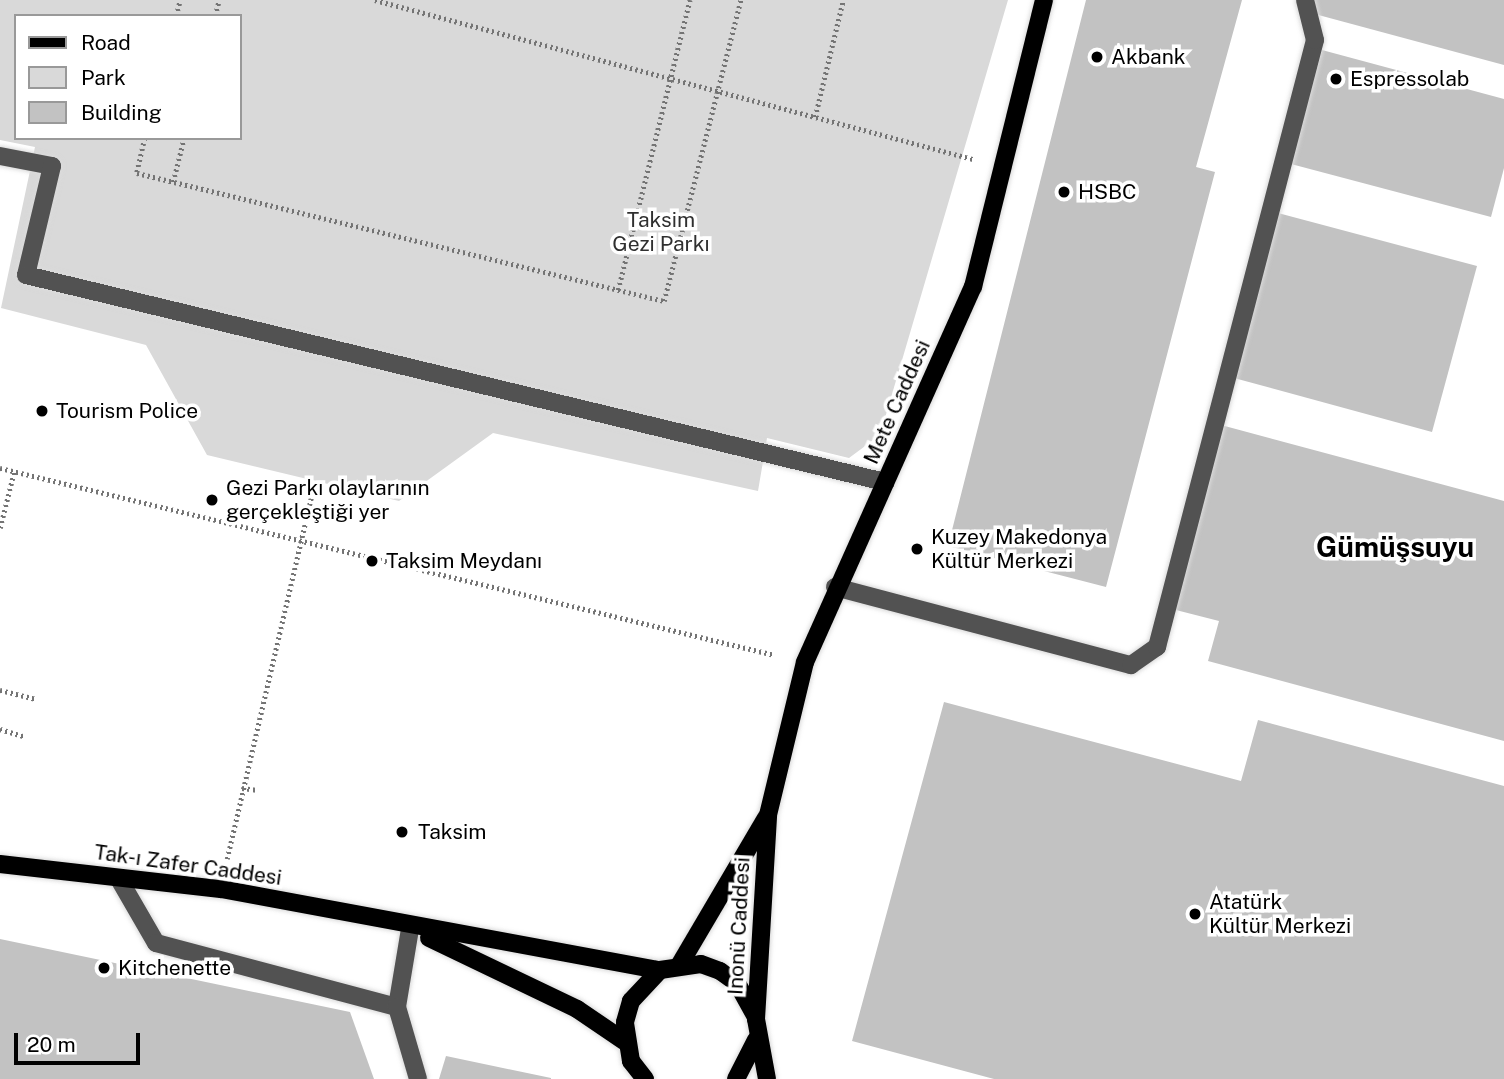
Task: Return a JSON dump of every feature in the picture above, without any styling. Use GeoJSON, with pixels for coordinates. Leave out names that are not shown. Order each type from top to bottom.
{"type":"FeatureCollection","features":[{"type":"Feature","properties":{"kind":"main road","name":"Mete Caddesi"},"geometry":{"type":"LineString","coordinates":[[768,815],[804,663],[835,587],[886,482],[973,287],[1044,0]]}},
{"type":"Feature","properties":{"kind":"main road"},"geometry":{"type":"LineString","coordinates":[[680,964],[768,815]]}},
{"type":"Feature","properties":{"kind":"main road","name":"Inonü Caddesi"},"geometry":{"type":"LineString","coordinates":[[756,1040],[768,815]]}},
{"type":"Feature","properties":{"kind":"main road","name":"Tak-ı Zafer Caddesi"},"geometry":{"type":"LineString","coordinates":[[0,864],[220,889],[410,929]]}},
{"type":"Feature","properties":{"kind":"main road"},"geometry":{"type":"LineString","coordinates":[[410,929],[660,970],[680,964],[720,971],[737,983],[756,1019]]}},
{"type":"Feature","properties":{"kind":"main road"},"geometry":{"type":"LineString","coordinates":[[410,929],[577,1009],[624,1041],[644,1079]]}},
{"type":"Feature","properties":{"kind":"main road"},"geometry":{"type":"LineString","coordinates":[[624,1041],[631,1001],[660,970]]}},
{"type":"Feature","properties":{"kind":"main road"},"geometry":{"type":"LineString","coordinates":[[736,1079],[756,1040]]}},
{"type":"Feature","properties":{"kind":"main road"},"geometry":{"type":"LineString","coordinates":[[756,1040],[767,1079]]}},
{"type":"Feature","properties":{"kind":"street"},"geometry":{"type":"LineString","coordinates":[[835,587],[1131,665],[1157,647],[1315,40],[1305,0]]}},
{"type":"Feature","properties":{"kind":"street"},"geometry":{"type":"LineString","coordinates":[[0,156],[52,166],[26,275],[886,482]]}},
{"type":"Feature","properties":{"kind":"street"},"geometry":{"type":"LineString","coordinates":[[119,879],[156,943],[397,1007]]}},
{"type":"Feature","properties":{"kind":"street"},"geometry":{"type":"LineString","coordinates":[[410,929],[397,1007],[418,1079]]}},
{"type":"Feature","properties":{"kind":"path"},"geometry":{"type":"LineString","coordinates":[[375,0],[1003,166]]}},
{"type":"Feature","properties":{"kind":"path"},"geometry":{"type":"LineString","coordinates":[[618,290],[690,0]]}},
{"type":"Feature","properties":{"kind":"path"},"geometry":{"type":"LineString","coordinates":[[145,140],[137,173],[664,301],[741,0]]}},
{"type":"Feature","properties":{"kind":"path"},"geometry":{"type":"LineString","coordinates":[[815,117],[843,0]]}},
{"type":"Feature","properties":{"kind":"path"},"geometry":{"type":"LineString","coordinates":[[173,182],[184,140]]}},
{"type":"Feature","properties":{"kind":"path"},"geometry":{"type":"LineString","coordinates":[[0,468],[300,543],[804,663]]}},
{"type":"Feature","properties":{"kind":"path"},"geometry":{"type":"LineString","coordinates":[[0,527],[14,472]]}},
{"type":"Feature","properties":{"kind":"path"},"geometry":{"type":"LineString","coordinates":[[220,889],[315,482]]}},
{"type":"Feature","properties":{"kind":"path"},"geometry":{"type":"LineString","coordinates":[[0,690],[35,699]]}},
{"type":"Feature","properties":{"kind":"path"},"geometry":{"type":"LineString","coordinates":[[0,729],[26,737]]}},
{"type":"Feature","properties":{"kind":"path"},"geometry":{"type":"LineString","coordinates":[[242,788],[258,790]]}},
{"type":"Feature","properties":{"kind":"green space","name":"Taksim Gezi Parkı"},"geometry":{"type":"Polygon","coordinates":[[[0,0],[1008,0],[880,435],[849,458],[767,438],[758,491],[493,433],[399,501],[207,455],[146,345],[1,308],[35,147],[0,140],[0,0]]]}},
{"type":"Feature","properties":{"kind":"building"},"geometry":{"type":"Polygon","coordinates":[[[1086,0],[1242,0],[1196,167],[1215,172],[1106,587],[948,546],[1086,0]]]}},
{"type":"Feature","properties":{"kind":"building"},"geometry":{"type":"Polygon","coordinates":[[[1315,0],[1504,0],[1504,65],[1311,13],[1315,0]]]}},
{"type":"Feature","properties":{"kind":"building"},"geometry":{"type":"Polygon","coordinates":[[[1322,50],[1504,99],[1504,168],[1491,217],[1291,164],[1322,50]]]}},
{"type":"Feature","properties":{"kind":"building"},"geometry":{"type":"Polygon","coordinates":[[[1278,213],[1477,266],[1432,432],[1234,378],[1278,213]]]}},
{"type":"Feature","properties":{"kind":"building"},"geometry":{"type":"Polygon","coordinates":[[[1221,425],[1504,501],[1504,741],[1208,661],[1219,621],[1172,609],[1221,425]]]}},
{"type":"Feature","properties":{"kind":"building","name":"Atatürk Kültür Merkezi"},"geometry":{"type":"Polygon","coordinates":[[[944,702],[1241,781],[1258,720],[1504,786],[1504,1079],[994,1079],[852,1041],[944,702]]]}},
{"type":"Feature","properties":{"kind":"building"},"geometry":{"type":"Polygon","coordinates":[[[0,939],[350,1012],[374,1079],[0,1079],[0,939]]]}},
{"type":"Feature","properties":{"kind":"building"},"geometry":{"type":"Polygon","coordinates":[[[446,1056],[551,1078],[551,1079],[439,1079],[446,1056]]]}},
{"type":"Feature","properties":{"kind":"place","name":"Akbank"},"geometry":{"type":"Point","coordinates":[1097,57]}},
{"type":"Feature","properties":{"kind":"place","name":"Espressolab"},"geometry":{"type":"Point","coordinates":[1336,79]}},
{"type":"Feature","properties":{"kind":"place","name":"HSBC"},"geometry":{"type":"Point","coordinates":[1064,192]}},
{"type":"Feature","properties":{"kind":"place","name":"Tourism Police"},"geometry":{"type":"Point","coordinates":[42,411]}},
{"type":"Feature","properties":{"kind":"place","name":"Gezi Parkı olaylarının gerçekleştiği yer"},"geometry":{"type":"Point","coordinates":[212,500]}},
{"type":"Feature","properties":{"kind":"place","name":"Kuzey Makedonya Kültür Merkezi"},"geometry":{"type":"Point","coordinates":[917,549]}},
{"type":"Feature","properties":{"kind":"place","name":"Taksim Meydanı"},"geometry":{"type":"Point","coordinates":[372,561]}},
{"type":"Feature","properties":{"kind":"place","name":"Taksim"},"geometry":{"type":"Point","coordinates":[402,832]}},
{"type":"Feature","properties":{"kind":"place","name":"Atatürk Kültür Merkezi"},"geometry":{"type":"Point","coordinates":[1195,914]}},
{"type":"Feature","properties":{"kind":"place","name":"Kitchenette"},"geometry":{"type":"Point","coordinates":[104,968]}},
{"type":"Feature","properties":{"kind":"district","name":"Gümüşsuyu"},"geometry":{"type":"Point","coordinates":[1395,547]}}]}
